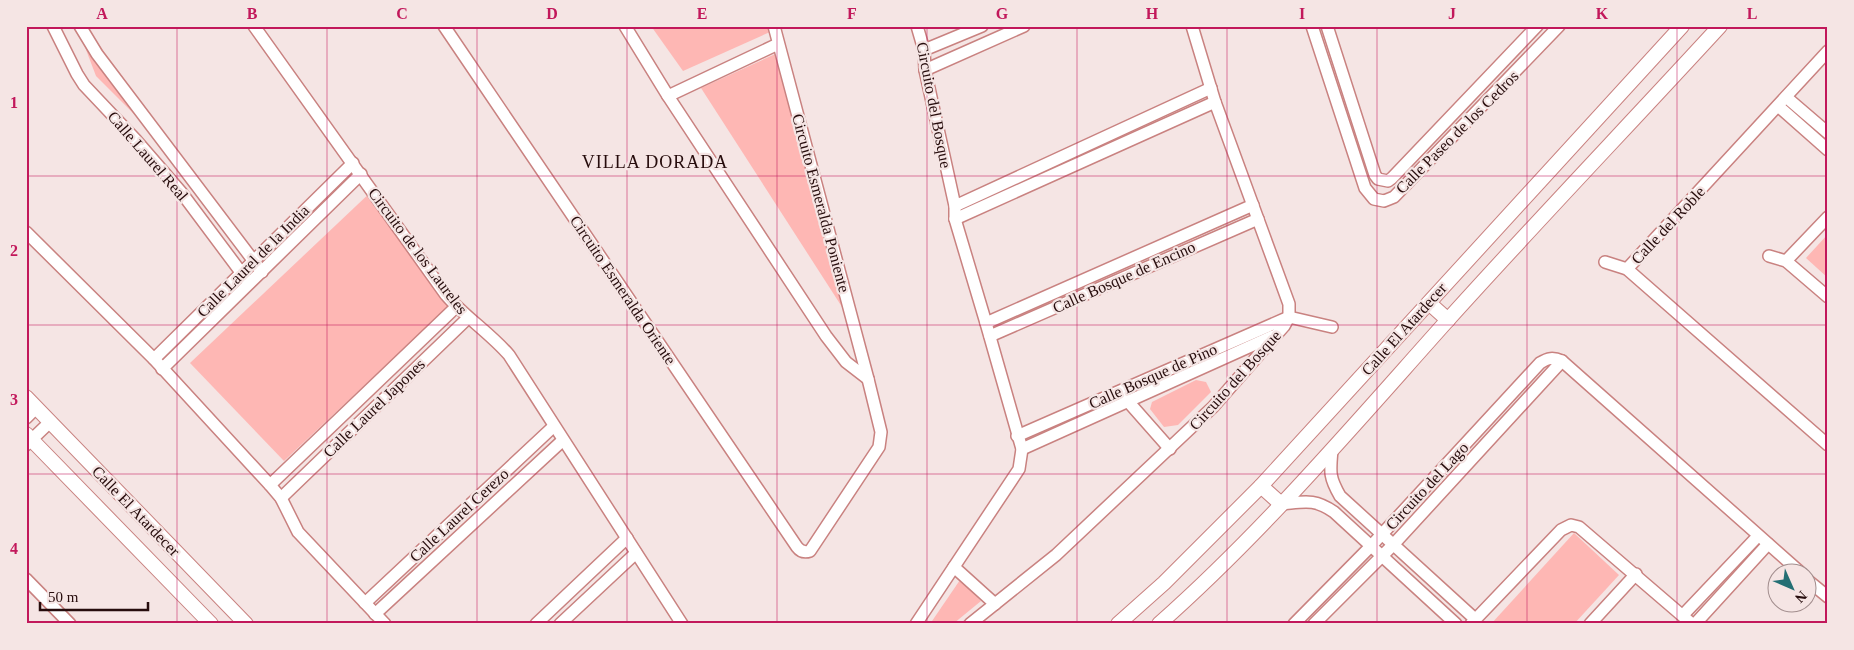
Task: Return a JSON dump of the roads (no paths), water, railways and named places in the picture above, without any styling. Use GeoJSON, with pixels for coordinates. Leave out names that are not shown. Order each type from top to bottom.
{"type":"FeatureCollection","features":[{"type":"Feature","properties":{"kind":"street","name":"Calle Laurel Real"},"geometry":{"type":"LineString","coordinates":[[53,26],[76,74],[84,85],[136,140],[196,211],[249,283]]}},
{"type":"Feature","properties":{"kind":"street","name":"Calle Laurel Real"},"geometry":{"type":"LineString","coordinates":[[80,26],[97,54],[262,272]]}},
{"type":"Feature","properties":{"kind":"street","name":"Circuito de los Laureles"},"geometry":{"type":"LineString","coordinates":[[254,26],[456,307],[509,355],[562,441],[682,624]]}},
{"type":"Feature","properties":{"kind":"street","name":"Circuito Esmeralda Oriente"},"geometry":{"type":"LineString","coordinates":[[444,26],[797,547],[803,552],[810,551],[881,442]]}},
{"type":"Feature","properties":{"kind":"street"},"geometry":{"type":"LineString","coordinates":[[626,26],[668,96],[826,336],[846,362],[868,379]]}},
{"type":"Feature","properties":{"kind":"street","name":"Circuito Esmeralda Poniente"},"geometry":{"type":"LineString","coordinates":[[774,26],[868,379],[881,432],[881,442]]}},
{"type":"Feature","properties":{"kind":"street","name":"Circuito del Bosque"},"geometry":{"type":"LineString","coordinates":[[917,26],[924,50],[925,70],[955,206],[955,220],[1022,450]]}},
{"type":"Feature","properties":{"kind":"street"},"geometry":{"type":"LineString","coordinates":[[924,50],[982,26]]}},
{"type":"Feature","properties":{"kind":"street"},"geometry":{"type":"LineString","coordinates":[[925,70],[1024,26]]}},
{"type":"Feature","properties":{"kind":"street","name":"Circuito del Bosque"},"geometry":{"type":"LineString","coordinates":[[970,624],[1056,555],[1170,449],[1213,407],[1278,334],[1289,317],[1289,304],[1210,88],[1192,26]]}},
{"type":"Feature","properties":{"kind":"street","name":"Calle Paseo de los Cedros"},"geometry":{"type":"LineString","coordinates":[[1327,27],[1375,175],[1382,181],[1388,181],[1537,26]]}},
{"type":"Feature","properties":{"kind":"street","name":"Calle Paseo de los Cedros"},"geometry":{"type":"LineString","coordinates":[[1313,29],[1365,188],[1374,199],[1389,200],[1523,65],[1559,26]]}},
{"type":"Feature","properties":{"kind":"street","name":"Calle El Atardecer"},"geometry":{"type":"LineString","coordinates":[[1118,624],[1164,583],[1261,486],[1682,26]]}},
{"type":"Feature","properties":{"kind":"street","name":"Calle El Atardecer"},"geometry":{"type":"LineString","coordinates":[[1159,624],[1220,567],[1332,450],[1448,320],[1720,26]]}},
{"type":"Feature","properties":{"kind":"street"},"geometry":{"type":"LineString","coordinates":[[1313,29],[1327,27]]}},
{"type":"Feature","properties":{"kind":"street"},"geometry":{"type":"LineString","coordinates":[[668,96],[778,44]]}},
{"type":"Feature","properties":{"kind":"street","name":"Calle del Roble"},"geometry":{"type":"LineString","coordinates":[[1826,441],[1627,268],[1828,51]]}},
{"type":"Feature","properties":{"kind":"street"},"geometry":{"type":"LineString","coordinates":[[1512,53],[1523,65]]}},
{"type":"Feature","properties":{"kind":"street"},"geometry":{"type":"LineString","coordinates":[[955,206],[1210,88]]}},
{"type":"Feature","properties":{"kind":"street"},"geometry":{"type":"LineString","coordinates":[[1782,101],[1828,134]]}},
{"type":"Feature","properties":{"kind":"street"},"geometry":{"type":"LineString","coordinates":[[1782,101],[1828,150]]}},
{"type":"Feature","properties":{"kind":"street"},"geometry":{"type":"LineString","coordinates":[[955,220],[1215,102]]}},
{"type":"Feature","properties":{"kind":"street"},"geometry":{"type":"LineString","coordinates":[[136,140],[152,126]]}},
{"type":"Feature","properties":{"kind":"street"},"geometry":{"type":"LineString","coordinates":[[1085,146],[1090,159]]}},
{"type":"Feature","properties":{"kind":"street","name":"Calle Laurel de la India"},"geometry":{"type":"LineString","coordinates":[[154,359],[352,163]]}},
{"type":"Feature","properties":{"kind":"street","name":"Calle Laurel de la India"},"geometry":{"type":"LineString","coordinates":[[162,369],[360,174]]}},
{"type":"Feature","properties":{"kind":"street"},"geometry":{"type":"LineString","coordinates":[[1379,200],[1382,181]]}},
{"type":"Feature","properties":{"kind":"street","name":"Calle Bosque de Encino"},"geometry":{"type":"LineString","coordinates":[[986,322],[1253,205]]}},
{"type":"Feature","properties":{"kind":"street"},"geometry":{"type":"LineString","coordinates":[[1786,261],[1828,216]]}},
{"type":"Feature","properties":{"kind":"street","name":"Calle Bosque de Encino"},"geometry":{"type":"LineString","coordinates":[[990,336],[1258,219]]}},
{"type":"Feature","properties":{"kind":"street"},"geometry":{"type":"LineString","coordinates":[[26,232],[154,359],[281,498],[298,532],[385,624]]}},
{"type":"Feature","properties":{"kind":"street"},"geometry":{"type":"LineString","coordinates":[[1769,256],[1786,261],[1828,297]]}},
{"type":"Feature","properties":{"kind":"street"},"geometry":{"type":"LineString","coordinates":[[1604,262],[1627,268]]}},
{"type":"Feature","properties":{"kind":"street"},"geometry":{"type":"LineString","coordinates":[[1122,263],[1128,276]]}},
{"type":"Feature","properties":{"kind":"street"},"geometry":{"type":"LineString","coordinates":[[1428,303],[1448,320]]}},
{"type":"Feature","properties":{"kind":"street","name":"Calle Laurel Japones"},"geometry":{"type":"LineString","coordinates":[[270,486],[456,307]]}},
{"type":"Feature","properties":{"kind":"street"},"geometry":{"type":"LineString","coordinates":[[1289,317],[1332,327]]}},
{"type":"Feature","properties":{"kind":"street","name":"Calle Bosque de Pino"},"geometry":{"type":"LineString","coordinates":[[1018,436],[1289,317]]}},
{"type":"Feature","properties":{"kind":"street","name":"Calle Laurel Japones"},"geometry":{"type":"LineString","coordinates":[[281,498],[468,318]]}},
{"type":"Feature","properties":{"kind":"street","name":"Calle Bosque de Pino"},"geometry":{"type":"LineString","coordinates":[[1022,450],[1278,334]]}},
{"type":"Feature","properties":{"kind":"street","name":"Circuito del Lago"},"geometry":{"type":"LineString","coordinates":[[1294,624],[1372,546],[1540,363],[1550,358],[1562,361],[1393,545],[1314,624]]}},
{"type":"Feature","properties":{"kind":"street"},"geometry":{"type":"LineString","coordinates":[[1562,361],[1789,562]]}},
{"type":"Feature","properties":{"kind":"street"},"geometry":{"type":"LineString","coordinates":[[1119,391],[1170,449]]}},
{"type":"Feature","properties":{"kind":"street"},"geometry":{"type":"LineString","coordinates":[[364,395],[375,407]]}},
{"type":"Feature","properties":{"kind":"street","name":"Calle El Atardecer"},"geometry":{"type":"LineString","coordinates":[[26,397],[246,624]]}},
{"type":"Feature","properties":{"kind":"street"},"geometry":{"type":"LineString","coordinates":[[26,418],[36,408]]}},
{"type":"Feature","properties":{"kind":"street"},"geometry":{"type":"LineString","coordinates":[[28,440],[50,422]]}},
{"type":"Feature","properties":{"kind":"street","name":"Calle Laurel Cerezo"},"geometry":{"type":"LineString","coordinates":[[365,603],[553,426]]}},
{"type":"Feature","properties":{"kind":"street","name":"Calle El Atardecer"},"geometry":{"type":"LineString","coordinates":[[28,440],[211,624]]}},
{"type":"Feature","properties":{"kind":"street","name":"Calle Laurel Cerezo"},"geometry":{"type":"LineString","coordinates":[[376,614],[562,441]]}},
{"type":"Feature","properties":{"kind":"street"},"geometry":{"type":"LineString","coordinates":[[916,624],[1019,469],[1022,450]]}},
{"type":"Feature","properties":{"kind":"street"},"geometry":{"type":"LineString","coordinates":[[1332,450],[1330,472],[1333,485],[1340,496],[1473,622],[1561,530],[1571,525],[1579,527],[1694,624],[1768,544]]}},
{"type":"Feature","properties":{"kind":"street"},"geometry":{"type":"LineString","coordinates":[[1261,486],[1281,504],[1312,501],[1322,503],[1372,546],[1456,624]]}},
{"type":"Feature","properties":{"kind":"street"},"geometry":{"type":"LineString","coordinates":[[459,514],[471,525]]}},
{"type":"Feature","properties":{"kind":"street"},"geometry":{"type":"LineString","coordinates":[[1683,615],[1758,536]]}},
{"type":"Feature","properties":{"kind":"street"},"geometry":{"type":"LineString","coordinates":[[536,624],[627,538]]}},
{"type":"Feature","properties":{"kind":"street"},"geometry":{"type":"LineString","coordinates":[[560,624],[636,553]]}},
{"type":"Feature","properties":{"kind":"street"},"geometry":{"type":"LineString","coordinates":[[954,567],[995,604]]}},
{"type":"Feature","properties":{"kind":"street"},"geometry":{"type":"LineString","coordinates":[[1590,624],[1636,574]]}},
{"type":"Feature","properties":{"kind":"street"},"geometry":{"type":"LineString","coordinates":[[26,579],[70,624]]}},
{"type":"Feature","properties":{"kind":"street"},"geometry":{"type":"LineString","coordinates":[[1816,587],[1828,597]]}},
{"type":"Feature","properties":{"kind":"district","name":"VILLA DORADA"},"geometry":{"type":"Point","coordinates":[655,162]}}]}
